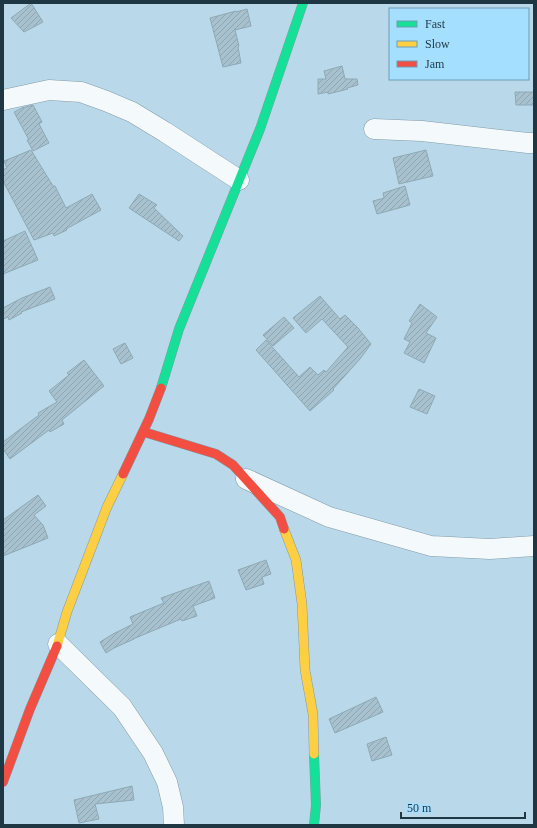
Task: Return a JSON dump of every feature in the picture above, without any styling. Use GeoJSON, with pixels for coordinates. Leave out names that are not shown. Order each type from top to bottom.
{"type":"FeatureCollection","features":[{"type":"Feature","properties":{"kind":"street"},"geometry":{"type":"LineString","coordinates":[[3,782],[30,709],[58,644],[67,612],[107,507],[144,432],[162,386],[179,329],[260,130],[303,3]]}},
{"type":"Feature","properties":{"kind":"street"},"geometry":{"type":"LineString","coordinates":[[3,100],[48,90],[81,92],[132,112],[239,180]]}},
{"type":"Feature","properties":{"kind":"street"},"geometry":{"type":"LineString","coordinates":[[374,129],[422,131],[534,143]]}},
{"type":"Feature","properties":{"kind":"street"},"geometry":{"type":"LineString","coordinates":[[144,432],[216,454],[233,465],[280,517],[296,560],[302,604],[305,670],[313,714],[316,805],[314,825]]}},
{"type":"Feature","properties":{"kind":"street"},"geometry":{"type":"LineString","coordinates":[[246,479],[329,517],[431,546],[490,549],[534,546]]}},
{"type":"Feature","properties":{"kind":"street"},"geometry":{"type":"LineString","coordinates":[[58,644],[122,707],[153,753],[166,782],[173,807],[174,825]]}},
{"type":"Feature","properties":{"kind":"building"},"geometry":{"type":"Polygon","coordinates":[[[31,3],[43,22],[24,32],[11,18],[31,3]]]}},
{"type":"Feature","properties":{"kind":"building"},"geometry":{"type":"Polygon","coordinates":[[[247,9],[251,26],[235,30],[241,63],[223,67],[210,18],[247,9]]]}},
{"type":"Feature","properties":{"kind":"building"},"geometry":{"type":"Polygon","coordinates":[[[342,66],[345,79],[357,79],[358,85],[328,94],[328,92],[318,94],[318,79],[326,79],[324,71],[342,66]]]}},
{"type":"Feature","properties":{"kind":"building"},"geometry":{"type":"Polygon","coordinates":[[[515,92],[534,92],[534,105],[516,105],[515,92]]]}},
{"type":"Feature","properties":{"kind":"building"},"geometry":{"type":"Polygon","coordinates":[[[33,105],[42,122],[39,124],[49,143],[33,151],[27,140],[29,140],[14,112],[33,105]]]}},
{"type":"Feature","properties":{"kind":"building"},"geometry":{"type":"Polygon","coordinates":[[[31,150],[53,186],[55,186],[66,208],[92,194],[101,210],[54,236],[53,233],[34,240],[3,181],[3,170],[7,168],[4,161],[31,150]]]}},
{"type":"Feature","properties":{"kind":"building"},"geometry":{"type":"Polygon","coordinates":[[[426,150],[433,176],[399,184],[393,158],[426,150]]]}},
{"type":"Feature","properties":{"kind":"building"},"geometry":{"type":"Polygon","coordinates":[[[405,186],[410,205],[377,214],[373,201],[384,198],[383,193],[405,186]]]}},
{"type":"Feature","properties":{"kind":"building"},"geometry":{"type":"Polygon","coordinates":[[[139,194],[157,205],[154,208],[183,236],[179,241],[129,208],[139,194]]]}},
{"type":"Feature","properties":{"kind":"building"},"geometry":{"type":"Polygon","coordinates":[[[25,231],[38,260],[3,274],[3,241],[25,231]]]}},
{"type":"Feature","properties":{"kind":"building"},"geometry":{"type":"Polygon","coordinates":[[[50,287],[55,299],[21,312],[22,313],[9,320],[8,317],[3,319],[3,308],[22,298],[50,287]]]}},
{"type":"Feature","properties":{"kind":"building"},"geometry":{"type":"Polygon","coordinates":[[[320,296],[340,319],[345,315],[371,344],[360,359],[333,389],[334,390],[310,411],[256,350],[266,340],[299,377],[310,367],[318,375],[324,370],[326,372],[348,347],[322,319],[306,333],[293,318],[320,296]]]}},
{"type":"Feature","properties":{"kind":"building"},"geometry":{"type":"Polygon","coordinates":[[[420,304],[437,317],[426,333],[436,338],[424,363],[404,353],[410,342],[404,339],[412,323],[409,321],[420,304]]]}},
{"type":"Feature","properties":{"kind":"building"},"geometry":{"type":"Polygon","coordinates":[[[284,317],[294,328],[273,346],[263,335],[284,317]]]}},
{"type":"Feature","properties":{"kind":"building"},"geometry":{"type":"Polygon","coordinates":[[[125,343],[133,358],[121,364],[113,349],[125,343]]]}},
{"type":"Feature","properties":{"kind":"building"},"geometry":{"type":"Polygon","coordinates":[[[84,360],[104,386],[62,420],[64,424],[50,432],[49,430],[10,459],[3,449],[3,442],[39,415],[38,413],[57,402],[49,391],[69,375],[67,373],[84,360]]]}},
{"type":"Feature","properties":{"kind":"building"},"geometry":{"type":"Polygon","coordinates":[[[419,389],[435,396],[427,414],[410,407],[419,389]]]}},
{"type":"Feature","properties":{"kind":"building"},"geometry":{"type":"Polygon","coordinates":[[[38,495],[46,506],[34,515],[43,525],[48,538],[3,556],[3,520],[38,495]]]}},
{"type":"Feature","properties":{"kind":"building"},"geometry":{"type":"Polygon","coordinates":[[[266,560],[271,574],[262,577],[264,584],[246,590],[238,570],[266,560]]]}},
{"type":"Feature","properties":{"kind":"building"},"geometry":{"type":"Polygon","coordinates":[[[209,581],[215,598],[193,606],[197,616],[182,621],[181,619],[133,639],[106,653],[100,642],[133,624],[130,617],[164,603],[161,598],[209,581]]]}},
{"type":"Feature","properties":{"kind":"building"},"geometry":{"type":"Polygon","coordinates":[[[376,697],[383,712],[335,733],[329,719],[376,697]]]}},
{"type":"Feature","properties":{"kind":"building"},"geometry":{"type":"Polygon","coordinates":[[[386,737],[392,755],[372,761],[367,744],[386,737]]]}},
{"type":"Feature","properties":{"kind":"building"},"geometry":{"type":"Polygon","coordinates":[[[132,786],[134,800],[95,804],[99,819],[79,823],[74,800],[132,786]]]}},
{"type":"Feature","properties":{"kind":"traffic: fast"},"geometry":{"type":"LineString","coordinates":[[161,388],[179,329],[260,129],[303,3]]}},
{"type":"Feature","properties":{"kind":"traffic: fast"},"geometry":{"type":"LineString","coordinates":[[314,754],[316,805],[314,825]]}},
{"type":"Feature","properties":{"kind":"traffic: slow"},"geometry":{"type":"LineString","coordinates":[[57,646],[67,612],[107,507],[123,474]]}},
{"type":"Feature","properties":{"kind":"traffic: slow"},"geometry":{"type":"LineString","coordinates":[[284,529],[296,560],[302,604],[305,670],[313,714],[314,754]]}},
{"type":"Feature","properties":{"kind":"traffic: jam"},"geometry":{"type":"LineString","coordinates":[[123,474],[149,419],[161,388]]}},
{"type":"Feature","properties":{"kind":"traffic: jam"},"geometry":{"type":"LineString","coordinates":[[144,432],[216,454],[233,465],[280,517],[284,529]]}},
{"type":"Feature","properties":{"kind":"traffic: jam"},"geometry":{"type":"LineString","coordinates":[[3,782],[30,709],[57,646]]}}]}
